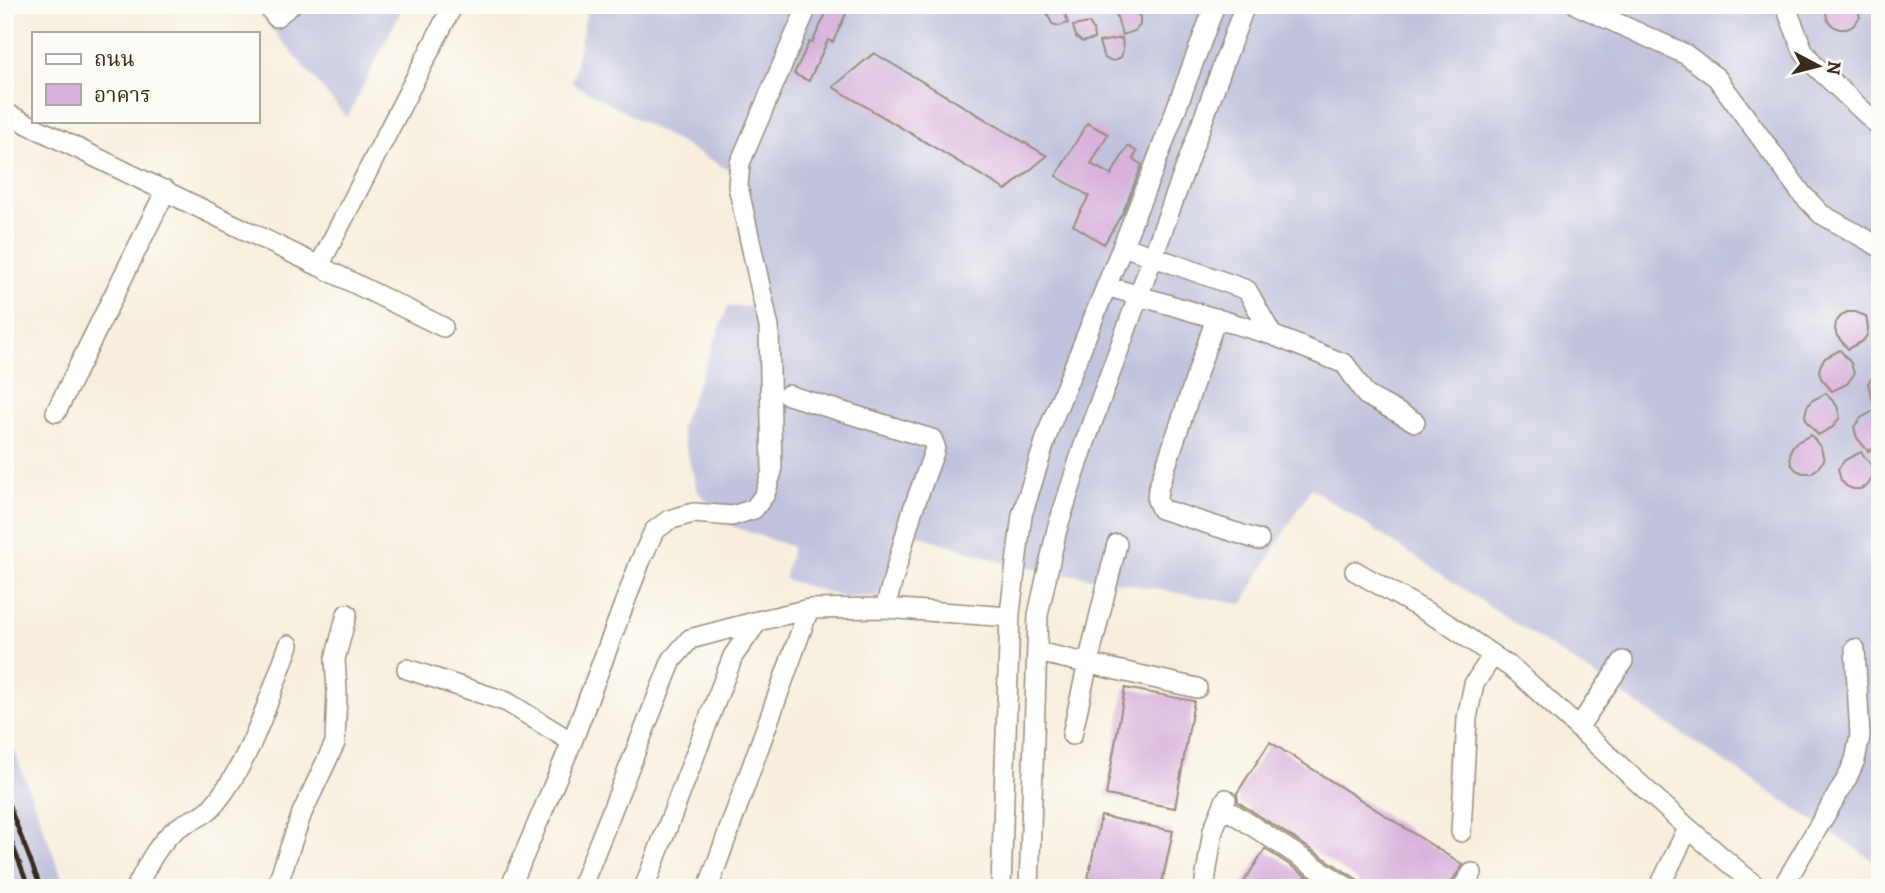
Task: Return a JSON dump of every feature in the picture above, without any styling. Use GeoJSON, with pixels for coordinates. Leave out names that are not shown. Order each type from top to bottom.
{"type":"FeatureCollection","features":[{"type":"Feature","properties":{"kind":"street"},"geometry":{"type":"LineString","coordinates":[[267,5],[276,17],[291,5]]}},
{"type":"Feature","properties":{"kind":"street"},"geometry":{"type":"LineString","coordinates":[[319,266],[453,5]]}},
{"type":"Feature","properties":{"kind":"street"},"geometry":{"type":"LineString","coordinates":[[510,888],[572,742],[654,531],[669,520],[693,513],[732,516],[754,509],[765,494],[772,471],[769,327],[738,186],[740,163],[808,5]]}},
{"type":"Feature","properties":{"kind":"street"},"geometry":{"type":"LineString","coordinates":[[1001,888],[1010,617],[1023,515],[1050,426],[1154,169],[1215,5]]}},
{"type":"Feature","properties":{"kind":"street"},"geometry":{"type":"LineString","coordinates":[[1029,888],[1038,615],[1057,529],[1084,445],[1245,5]]}},
{"type":"Feature","properties":{"kind":"street"},"geometry":{"type":"LineString","coordinates":[[1577,5],[1685,54],[1717,78],[1802,194],[1821,214],[1880,247]]}},
{"type":"Feature","properties":{"kind":"street"},"geometry":{"type":"LineString","coordinates":[[1785,5],[1803,50],[1813,64],[1880,127]]}},
{"type":"Feature","properties":{"kind":"street"},"geometry":{"type":"LineString","coordinates":[[7,117],[166,190],[443,327]]}},
{"type":"Feature","properties":{"kind":"street"},"geometry":{"type":"LineString","coordinates":[[56,412],[166,190]]}},
{"type":"Feature","properties":{"kind":"street"},"geometry":{"type":"LineString","coordinates":[[1123,246],[1247,290],[1272,335]]}},
{"type":"Feature","properties":{"kind":"street"},"geometry":{"type":"LineString","coordinates":[[1107,286],[1272,335],[1345,364],[1366,395],[1415,422]]}},
{"type":"Feature","properties":{"kind":"street"},"geometry":{"type":"LineString","coordinates":[[1216,318],[1158,489],[1157,500],[1161,509],[1259,540]]}},
{"type":"Feature","properties":{"kind":"street"},"geometry":{"type":"LineString","coordinates":[[788,395],[932,439],[934,452],[912,512],[885,608]]}},
{"type":"Feature","properties":{"kind":"street"},"geometry":{"type":"LineString","coordinates":[[1072,735],[1117,544]]}},
{"type":"Feature","properties":{"kind":"street"},"geometry":{"type":"LineString","coordinates":[[1355,570],[1446,623],[1516,671],[1758,888]]}},
{"type":"Feature","properties":{"kind":"street"},"geometry":{"type":"LineString","coordinates":[[581,888],[672,660],[690,639],[808,609],[885,608],[1010,617]]}},
{"type":"Feature","properties":{"kind":"street"},"geometry":{"type":"LineString","coordinates":[[708,888],[808,609]]}},
{"type":"Feature","properties":{"kind":"street"},"geometry":{"type":"LineString","coordinates":[[276,888],[302,813],[335,743],[335,659],[346,614]]}},
{"type":"Feature","properties":{"kind":"street"},"geometry":{"type":"LineString","coordinates":[[644,888],[733,656],[758,621]]}},
{"type":"Feature","properties":{"kind":"street"},"geometry":{"type":"LineString","coordinates":[[136,888],[166,839],[179,827],[209,811],[228,787],[258,728],[289,645]]}},
{"type":"Feature","properties":{"kind":"street"},"geometry":{"type":"LineString","coordinates":[[1782,888],[1855,761],[1860,736],[1855,649]]}},
{"type":"Feature","properties":{"kind":"street"},"geometry":{"type":"LineString","coordinates":[[1037,652],[1197,688]]}},
{"type":"Feature","properties":{"kind":"street"},"geometry":{"type":"LineString","coordinates":[[1461,832],[1467,718],[1474,684],[1493,655]]}},
{"type":"Feature","properties":{"kind":"street"},"geometry":{"type":"LineString","coordinates":[[1578,728],[1623,661]]}},
{"type":"Feature","properties":{"kind":"street"},"geometry":{"type":"LineString","coordinates":[[407,669],[507,702],[572,742]]}},
{"type":"Feature","properties":{"kind":"street"},"geometry":{"type":"LineString","coordinates":[[1203,888],[1213,831],[1225,803],[1348,888]]}},
{"type":"Feature","properties":{"kind":"street"},"geometry":{"type":"LineString","coordinates":[[1659,888],[1688,828]]}},
{"type":"Feature","properties":{"kind":"shaded area"},"geometry":{"type":"Polygon","coordinates":[[[252,5],[404,5],[347,118],[252,5]]]}},
{"type":"Feature","properties":{"kind":"shaded area"},"geometry":{"type":"Polygon","coordinates":[[[588,5],[1880,5],[1880,865],[1311,488],[1242,604],[1006,563],[902,530],[879,596],[846,598],[784,579],[792,547],[732,526],[698,492],[680,428],[728,307],[753,306],[729,170],[572,83],[588,5]]]}},
{"type":"Feature","properties":{"kind":"shaded area"},"geometry":{"type":"Polygon","coordinates":[[[5,726],[66,888],[5,888],[5,726]]]}},
{"type":"Feature","properties":{"kind":"building"},"geometry":{"type":"Polygon","coordinates":[[[830,5],[850,5],[833,42],[828,40],[809,81],[794,74],[830,5]]]}},
{"type":"Feature","properties":{"kind":"building"},"geometry":{"type":"Polygon","coordinates":[[[1828,5],[1857,5],[1860,17],[1853,26],[1839,29],[1828,21],[1828,5]]]}},
{"type":"Feature","properties":{"kind":"building"},"geometry":{"type":"Polygon","coordinates":[[[1058,8],[1064,11],[1068,23],[1059,26],[1052,24],[1046,10],[1058,8]]]}},
{"type":"Feature","properties":{"kind":"building"},"geometry":{"type":"Polygon","coordinates":[[[1129,10],[1140,17],[1140,25],[1135,31],[1122,35],[1116,13],[1129,10]]]}},
{"type":"Feature","properties":{"kind":"building"},"geometry":{"type":"Polygon","coordinates":[[[1089,23],[1094,39],[1082,42],[1076,37],[1073,26],[1089,23]]]}},
{"type":"Feature","properties":{"kind":"building"},"geometry":{"type":"Polygon","coordinates":[[[1122,38],[1121,57],[1114,61],[1106,59],[1099,42],[1122,38]]]}},
{"type":"Feature","properties":{"kind":"building"},"geometry":{"type":"Polygon","coordinates":[[[874,53],[1047,156],[1006,190],[833,87],[874,53]]]}},
{"type":"Feature","properties":{"kind":"building"},"geometry":{"type":"Polygon","coordinates":[[[1087,123],[1108,134],[1091,164],[1111,175],[1128,146],[1137,152],[1133,159],[1142,165],[1123,212],[1104,244],[1073,225],[1089,196],[1056,176],[1087,123]]]}},
{"type":"Feature","properties":{"kind":"building"},"geometry":{"type":"Polygon","coordinates":[[[1847,312],[1866,316],[1868,328],[1863,341],[1848,349],[1837,336],[1835,329],[1836,322],[1847,312]]]}},
{"type":"Feature","properties":{"kind":"building"},"geometry":{"type":"Polygon","coordinates":[[[1840,350],[1851,363],[1854,374],[1847,384],[1832,391],[1821,378],[1819,371],[1825,358],[1840,350]]]}},
{"type":"Feature","properties":{"kind":"building"},"geometry":{"type":"Polygon","coordinates":[[[1880,368],[1880,445],[1868,451],[1857,438],[1854,427],[1861,418],[1875,410],[1868,383],[1880,368]]]}},
{"type":"Feature","properties":{"kind":"building"},"geometry":{"type":"Polygon","coordinates":[[[1826,393],[1837,406],[1840,417],[1833,427],[1818,435],[1807,422],[1805,415],[1811,401],[1826,393]]]}},
{"type":"Feature","properties":{"kind":"building"},"geometry":{"type":"Polygon","coordinates":[[[1811,435],[1821,448],[1824,460],[1811,473],[1803,473],[1791,464],[1791,449],[1795,443],[1811,435]]]}},
{"type":"Feature","properties":{"kind":"building"},"geometry":{"type":"Polygon","coordinates":[[[1861,452],[1873,472],[1867,486],[1853,489],[1841,480],[1838,469],[1845,460],[1861,452]]]}},
{"type":"Feature","properties":{"kind":"building"},"geometry":{"type":"Polygon","coordinates":[[[1125,688],[1194,701],[1175,808],[1106,795],[1125,688]]]}},
{"type":"Feature","properties":{"kind":"building"},"geometry":{"type":"Polygon","coordinates":[[[1270,742],[1463,865],[1450,888],[1360,888],[1355,878],[1238,802],[1237,793],[1270,742]]]}},
{"type":"Feature","properties":{"kind":"building"},"geometry":{"type":"Polygon","coordinates":[[[1101,816],[1173,831],[1161,888],[1086,888],[1101,816]]]}},
{"type":"Feature","properties":{"kind":"building"},"geometry":{"type":"Polygon","coordinates":[[[1265,849],[1325,888],[1240,888],[1265,849]]]}},
{"type":"Feature","properties":{"kind":"railway"},"geometry":{"type":"LineString","coordinates":[[5,795],[41,888]]}},
{"type":"Feature","properties":{"kind":"railway"},"geometry":{"type":"LineString","coordinates":[[5,825],[29,888]]}}]}
